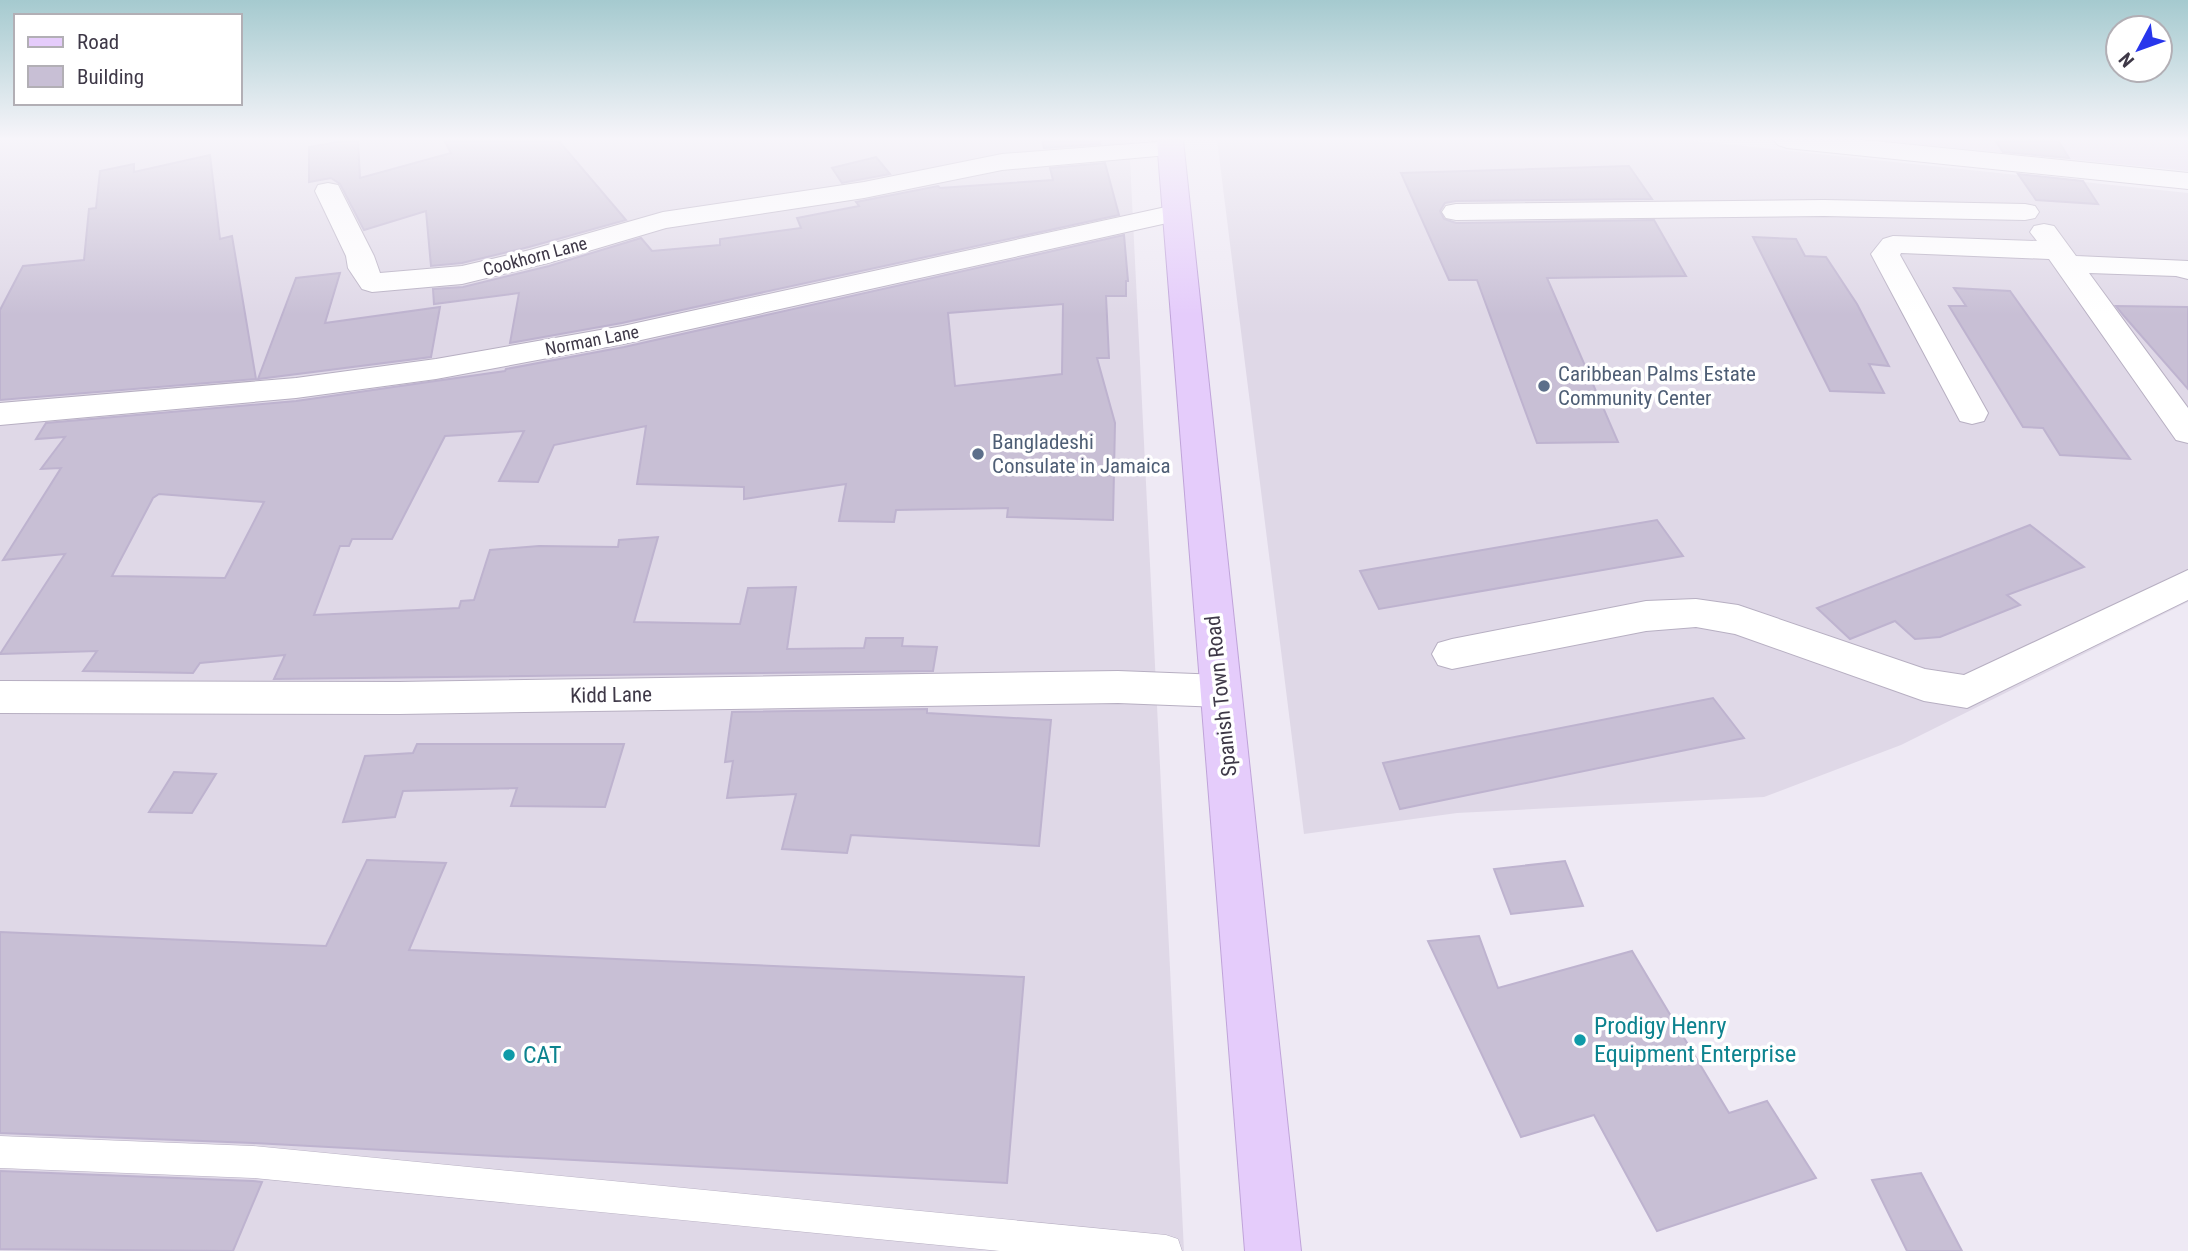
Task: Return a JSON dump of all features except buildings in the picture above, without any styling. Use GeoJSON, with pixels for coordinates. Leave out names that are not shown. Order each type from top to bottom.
{"type":"FeatureCollection","features":[{"type":"Feature","properties":{"kind":"main road","name":"Spanish Town Road"},"geometry":{"type":"LineString","coordinates":[[1174,198],[1273,1251]]}},
{"type":"Feature","properties":{"kind":"street","name":"Cookhorn Lane"},"geometry":{"type":"LineString","coordinates":[[332,198],[360,257],[362,268],[372,283],[462,275],[538,257],[663,220],[808,198]]}},
{"type":"Feature","properties":{"kind":"street"},"geometry":{"type":"LineString","coordinates":[[2016,198],[2063,258],[2188,432]]}},
{"type":"Feature","properties":{"kind":"street"},"geometry":{"type":"LineString","coordinates":[[1456,212],[1824,208],[2025,212]]}},
{"type":"Feature","properties":{"kind":"street","name":"Norman Lane"},"geometry":{"type":"LineString","coordinates":[[0,414],[296,388],[436,369],[624,335],[1175,213]]}},
{"type":"Feature","properties":{"kind":"street"},"geometry":{"type":"LineString","coordinates":[[1972,413],[1885,254],[1893,245],[1911,244],[2188,270]]}},
{"type":"Feature","properties":{"kind":"street"},"geometry":{"type":"LineString","coordinates":[[1452,654],[1646,616],[1696,613],[1738,620],[1924,685],[1967,692],[2188,584]]}},
{"type":"Feature","properties":{"kind":"street","name":"Kidd Lane"},"geometry":{"type":"LineString","coordinates":[[0,697],[399,698],[1118,687],[1221,691]]}},
{"type":"Feature","properties":{"kind":"lane"},"geometry":{"type":"LineString","coordinates":[[0,1152],[253,1162],[1166,1251]]}},
{"type":"Feature","properties":{"kind":"shaded area"},"geometry":{"type":"Polygon","coordinates":[[[0,198],[1132,198],[1184,1251],[0,1251],[0,198]]]}},
{"type":"Feature","properties":{"kind":"shaded area"},"geometry":{"type":"Polygon","coordinates":[[[1224,198],[2188,198],[2188,602],[1901,745],[1764,797],[1457,813],[1304,834],[1224,198]]]}},
{"type":"Feature","properties":{"kind":"place","name":"Caribbean Palms Estate Community Center"},"geometry":{"type":"Point","coordinates":[1544,386]}},
{"type":"Feature","properties":{"kind":"place","name":"Bangladeshi Consulate in Jamaica"},"geometry":{"type":"Point","coordinates":[978,454]}},
{"type":"Feature","properties":{"kind":"place","name":"Prodigy Henry Equipment Enterprise"},"geometry":{"type":"Point","coordinates":[1580,1040]}},
{"type":"Feature","properties":{"kind":"place","name":"CAT"},"geometry":{"type":"Point","coordinates":[509,1055]}}]}
